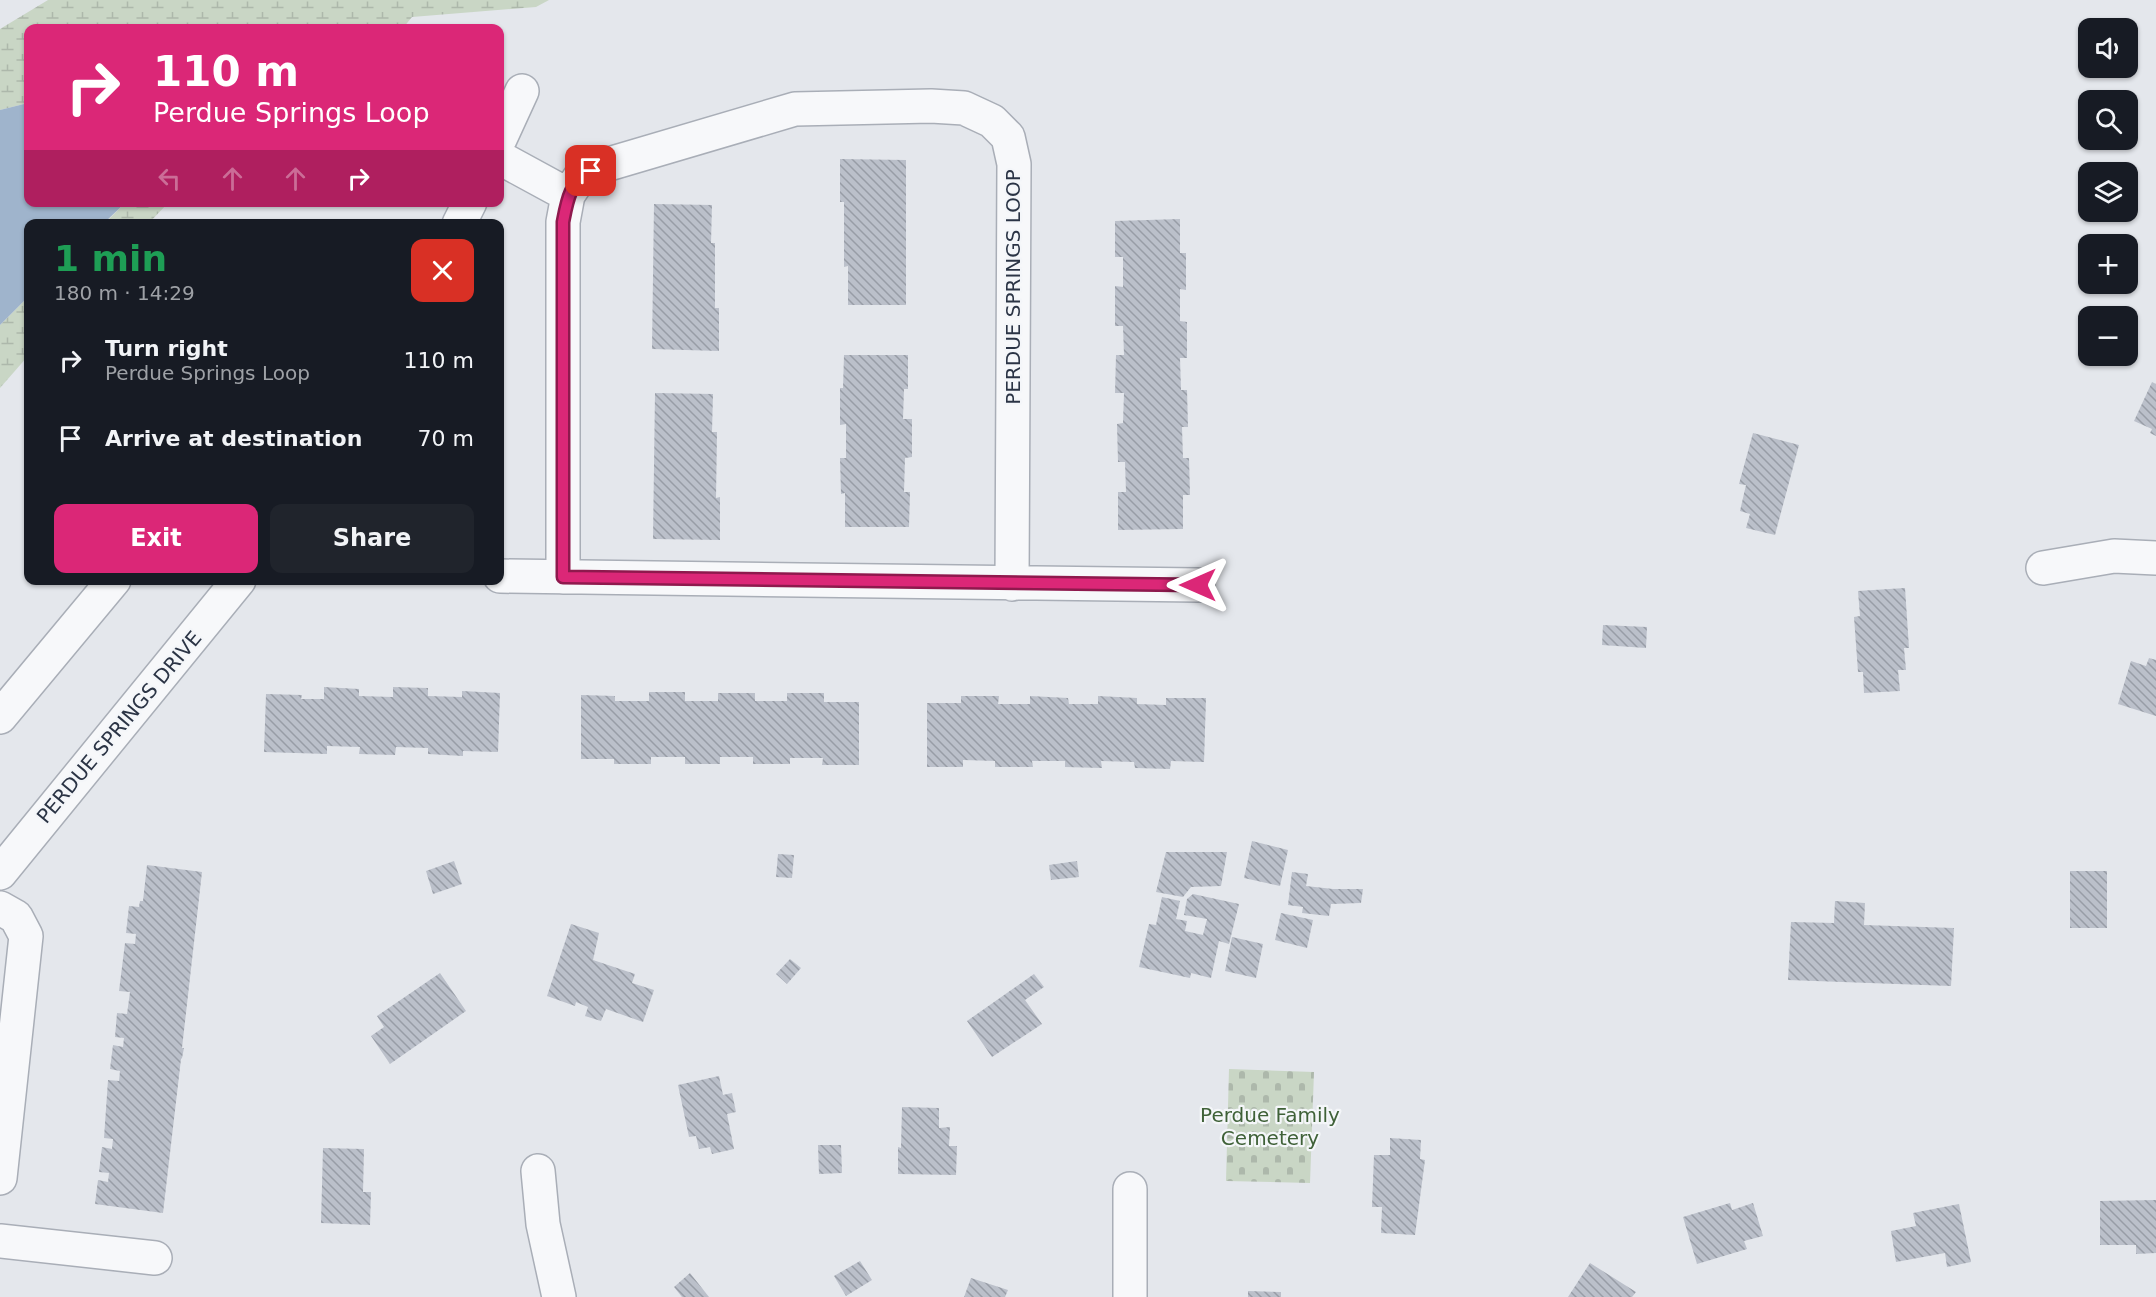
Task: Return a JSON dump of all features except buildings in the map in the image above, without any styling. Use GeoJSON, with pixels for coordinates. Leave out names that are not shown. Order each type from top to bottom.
{"type":"FeatureCollection","features":[{"type":"Feature","properties":{"kind":"street"},"geometry":{"type":"LineString","coordinates":[[504,130],[522,91]]}},
{"type":"Feature","properties":{"kind":"street","name":"PERDUE SPRINGS LOOP"},"geometry":{"type":"LineString","coordinates":[[568,195],[580,177],[602,166],[795,109],[931,106],[964,108],[992,121],[1008,137],[1014,165],[1012,584]]}},
{"type":"Feature","properties":{"kind":"street"},"geometry":{"type":"LineString","coordinates":[[504,160],[568,195],[563,222],[563,577]]}},
{"type":"Feature","properties":{"kind":"street"},"geometry":{"type":"LineString","coordinates":[[2043,568],[2114,556],[2156,558]]}},
{"type":"Feature","properties":{"kind":"street"},"geometry":{"type":"LineString","coordinates":[[504,576],[1198,585]]}},
{"type":"Feature","properties":{"kind":"street"},"geometry":{"type":"LineString","coordinates":[[0,717],[110,585]]}},
{"type":"Feature","properties":{"kind":"street","name":"PERDUE SPRINGS DRIVE"},"geometry":{"type":"LineString","coordinates":[[0,873],[235,585]]}},
{"type":"Feature","properties":{"kind":"street"},"geometry":{"type":"LineString","coordinates":[[0,908],[16,917],[26,936],[0,1178]]}},
{"type":"Feature","properties":{"kind":"street"},"geometry":{"type":"LineString","coordinates":[[538,1171],[543,1224],[559,1297]]}},
{"type":"Feature","properties":{"kind":"street"},"geometry":{"type":"LineString","coordinates":[[1130,1189],[1130,1297]]}},
{"type":"Feature","properties":{"kind":"street"},"geometry":{"type":"LineString","coordinates":[[0,1241],[155,1258]]}},
{"type":"Feature","properties":{"kind":"green space"},"geometry":{"type":"Polygon","coordinates":[[[48,0],[549,0],[536,7],[412,17],[406,24],[24,24],[24,104],[0,110],[0,29],[48,0]]]}},
{"type":"Feature","properties":{"kind":"green space"},"geometry":{"type":"Polygon","coordinates":[[[121,207],[164,207],[153,219],[109,219],[121,207]]]}},
{"type":"Feature","properties":{"kind":"green space"},"geometry":{"type":"Polygon","coordinates":[[[24,301],[24,361],[0,388],[0,325],[24,301]]]}},
{"type":"Feature","properties":{"kind":"green space","name":"Perdue Family Cemetery"},"geometry":{"type":"Polygon","coordinates":[[[1229,1069],[1314,1072],[1310,1183],[1226,1181],[1229,1069]]]}},
{"type":"Feature","properties":{"kind":"water"},"geometry":{"type":"Polygon","coordinates":[[[24,104],[24,207],[121,207],[108,219],[24,219],[24,301],[0,325],[0,110],[24,104]]]}},
{"type":"Feature","properties":{"kind":"route"},"geometry":{"type":"LineString","coordinates":[[591,171],[580,177],[568,195],[563,222],[563,577],[1198,585]]}}]}
